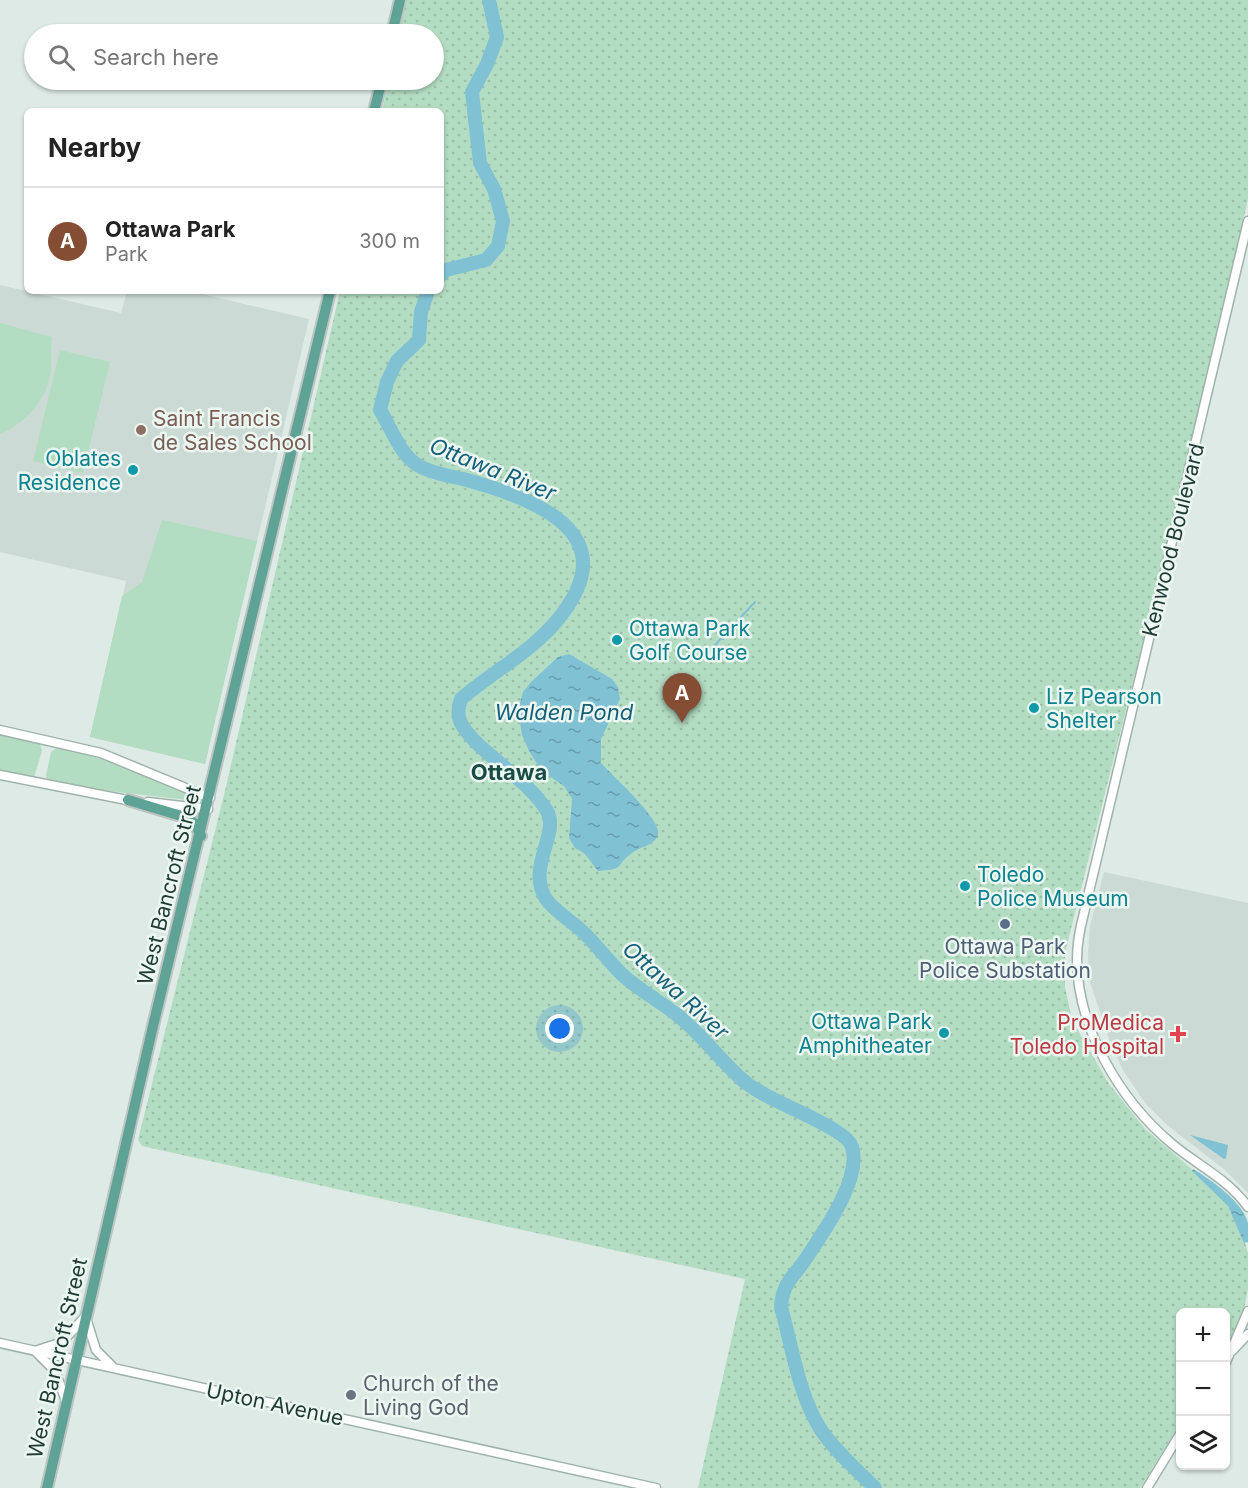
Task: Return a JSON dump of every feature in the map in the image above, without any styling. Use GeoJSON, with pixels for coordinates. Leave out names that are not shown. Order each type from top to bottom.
{"type":"FeatureCollection","features":[{"type":"Feature","properties":{"kind":"main road"},"geometry":{"type":"LineString","coordinates":[[394,24],[400,0]]}},
{"type":"Feature","properties":{"kind":"main road"},"geometry":{"type":"LineString","coordinates":[[375,108],[379,90]]}},
{"type":"Feature","properties":{"kind":"main road","name":"West Bancroft Street"},"geometry":{"type":"LineString","coordinates":[[48,1488],[75,1360],[329,294]]}},
{"type":"Feature","properties":{"kind":"main road"},"geometry":{"type":"LineString","coordinates":[[128,800],[188,818],[195,824],[201,836]]}},
{"type":"Feature","properties":{"kind":"street","name":"Kenwood Boulevard"},"geometry":{"type":"LineString","coordinates":[[1248,221],[1081,927],[1077,958],[1080,988],[1090,1026],[1118,1082],[1140,1113],[1173,1144],[1228,1184],[1248,1207]]}},
{"type":"Feature","properties":{"kind":"street"},"geometry":{"type":"LineString","coordinates":[[0,730],[101,753],[209,804]]}},
{"type":"Feature","properties":{"kind":"street"},"geometry":{"type":"LineString","coordinates":[[0,775],[128,800],[209,804]]}},
{"type":"Feature","properties":{"kind":"street"},"geometry":{"type":"LineString","coordinates":[[1230,1355],[1248,1311]]}},
{"type":"Feature","properties":{"kind":"street"},"geometry":{"type":"LineString","coordinates":[[66,1401],[55,1371],[35,1351],[62,1342],[86,1317],[96,1350],[118,1369]]}},
{"type":"Feature","properties":{"kind":"street"},"geometry":{"type":"LineString","coordinates":[[1232,1351],[1248,1334]]}},
{"type":"Feature","properties":{"kind":"street","name":"Upton Avenue"},"geometry":{"type":"LineString","coordinates":[[0,1343],[656,1488]]}},
{"type":"Feature","properties":{"kind":"street"},"geometry":{"type":"LineString","coordinates":[[1147,1488],[1176,1441]]}},
{"type":"Feature","properties":{"kind":"shaded area","name":"Saint Francis de Sales School"},"geometry":{"type":"Polygon","coordinates":[[[0,285],[24,291],[24,294],[39,294],[121,313],[126,294],[202,294],[309,319],[205,764],[90,737],[126,581],[0,552],[0,285]]]}},
{"type":"Feature","properties":{"kind":"shaded area","name":"ProMedica Toledo Hospital"},"geometry":{"type":"Polygon","coordinates":[[[1104,872],[1248,903],[1248,1193],[1225,1170],[1167,1125],[1146,1104],[1124,1072],[1111,1045],[1089,979],[1090,926],[1104,872]]]}},
{"type":"Feature","properties":{"kind":"green space"},"geometry":{"type":"Polygon","coordinates":[[[407,0],[1248,0],[1248,199],[1188,462],[1065,953],[1065,987],[1072,1020],[1109,1084],[1145,1129],[1223,1196],[1243,1236],[1248,1253],[1248,1288],[1244,1310],[1230,1340],[1230,1308],[1176,1308],[1176,1430],[1140,1488],[698,1488],[745,1279],[142,1146],[138,1140],[225,791],[339,294],[444,294],[444,108],[383,108],[387,90],[444,90],[444,24],[401,24],[407,0]]]}},
{"type":"Feature","properties":{"kind":"green space"},"geometry":{"type":"Polygon","coordinates":[[[0,323],[52,337],[51,370],[45,391],[27,417],[0,434],[0,323]]]}},
{"type":"Feature","properties":{"kind":"green space"},"geometry":{"type":"Polygon","coordinates":[[[60,350],[110,362],[83,473],[33,461],[60,350]]]}},
{"type":"Feature","properties":{"kind":"green space"},"geometry":{"type":"Polygon","coordinates":[[[162,520],[257,541],[205,764],[90,737],[122,596],[142,582],[162,520]]]}},
{"type":"Feature","properties":{"kind":"green space"},"geometry":{"type":"Polygon","coordinates":[[[0,734],[40,744],[42,751],[34,777],[0,771],[0,734]]]}},
{"type":"Feature","properties":{"kind":"green space"},"geometry":{"type":"Polygon","coordinates":[[[58,747],[115,762],[194,797],[196,801],[75,787],[48,780],[46,776],[51,752],[58,747]]]}},
{"type":"Feature","properties":{"kind":"water","name":"Walden Pond"},"geometry":{"type":"Polygon","coordinates":[[[569,654],[612,679],[618,687],[620,699],[601,739],[601,763],[645,809],[657,827],[658,834],[654,841],[632,853],[617,868],[613,869],[598,871],[584,853],[575,848],[569,838],[572,799],[565,787],[541,770],[522,735],[518,710],[523,692],[558,657],[569,654]]]}},
{"type":"Feature","properties":{"kind":"water"},"geometry":{"type":"Polygon","coordinates":[[[1190,1135],[1228,1145],[1226,1158],[1224,1159],[1190,1135]]]}},
{"type":"Feature","properties":{"kind":"water"},"geometry":{"type":"Polygon","coordinates":[[[1193,1169],[1217,1185],[1240,1207],[1248,1223],[1248,1242],[1244,1243],[1228,1206],[1192,1171],[1193,1169]]]}},
{"type":"Feature","properties":{"kind":"waterway","name":"Ottawa River"},"geometry":{"type":"LineString","coordinates":[[444,272],[486,260],[498,246],[503,221],[494,189],[480,163],[472,92],[487,64],[497,37],[489,0]]}},
{"type":"Feature","properties":{"kind":"waterway","name":"Ottawa River"},"geometry":{"type":"LineString","coordinates":[[427,294],[421,312],[419,340],[397,361],[387,382],[380,410],[396,441],[406,455],[424,469],[494,488],[544,510],[564,525],[578,542],[583,564],[577,589],[559,618],[525,651],[461,699],[458,710],[460,721],[466,732],[527,787],[547,811],[550,830],[540,875],[541,887],[549,903],[583,932],[626,978],[690,1026],[745,1082],[770,1098],[836,1131],[852,1147],[854,1160],[847,1189],[823,1233],[787,1285],[781,1307],[797,1371],[813,1417],[833,1446],[875,1488]]}},
{"type":"Feature","properties":{"kind":"waterway"},"geometry":{"type":"LineString","coordinates":[[701,660],[755,602]]}},
{"type":"Feature","properties":{"kind":"place","name":"Saint Francis de Sales School"},"geometry":{"type":"Point","coordinates":[141,430]}},
{"type":"Feature","properties":{"kind":"place","name":"Oblates Residence"},"geometry":{"type":"Point","coordinates":[133,470]}},
{"type":"Feature","properties":{"kind":"place","name":"Ottawa Park Golf Course"},"geometry":{"type":"Point","coordinates":[617,640]}},
{"type":"Feature","properties":{"kind":"place","name":"Liz Pearson Shelter"},"geometry":{"type":"Point","coordinates":[1034,708]}},
{"type":"Feature","properties":{"kind":"place","name":"Ottawa Park"},"geometry":{"type":"Point","coordinates":[682,723]}},
{"type":"Feature","properties":{"kind":"place","name":"Toledo Police Museum"},"geometry":{"type":"Point","coordinates":[965,886]}},
{"type":"Feature","properties":{"kind":"place","name":"Ottawa Park Police Substation"},"geometry":{"type":"Point","coordinates":[1005,924]}},
{"type":"Feature","properties":{"kind":"place","name":"Ottawa Park Amphitheater"},"geometry":{"type":"Point","coordinates":[944,1033]}},
{"type":"Feature","properties":{"kind":"place","name":"ProMedica Toledo Hospital"},"geometry":{"type":"Point","coordinates":[1178,1034]}},
{"type":"Feature","properties":{"kind":"place","name":"Church of the Living God"},"geometry":{"type":"Point","coordinates":[351,1395]}},
{"type":"Feature","properties":{"kind":"district","name":"Ottawa"},"geometry":{"type":"Point","coordinates":[509,772]}}]}
